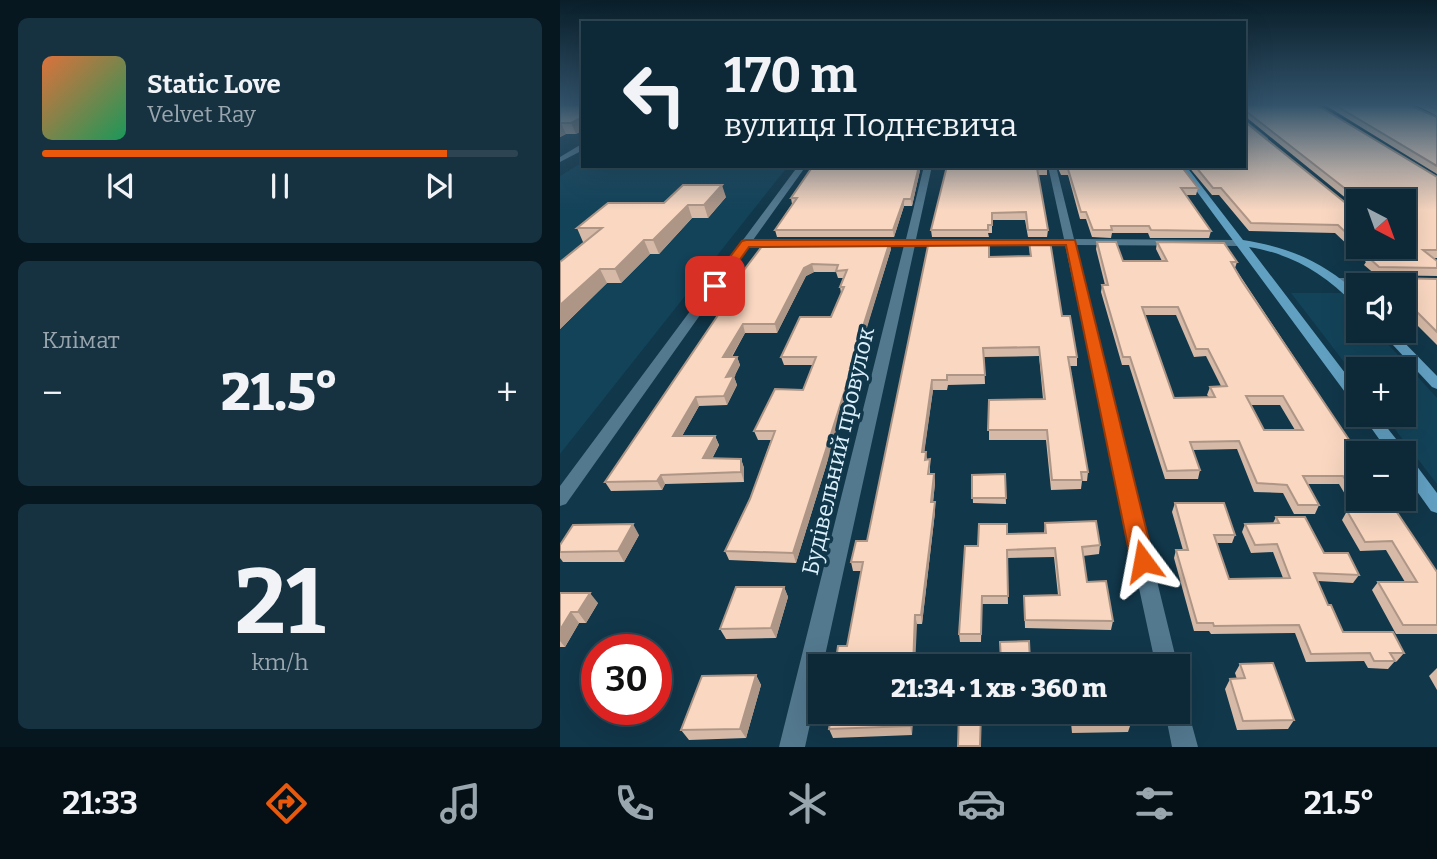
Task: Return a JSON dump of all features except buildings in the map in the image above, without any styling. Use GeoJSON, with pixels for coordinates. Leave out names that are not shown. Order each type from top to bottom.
{"type":"FeatureCollection","features":[{"type":"Feature","properties":{"kind":"main road"},"geometry":{"type":"LineString","coordinates":[[1184,168],[1346,384]]}},
{"type":"Feature","properties":{"kind":"main road"},"geometry":{"type":"LineString","coordinates":[[1240,243],[1311,261],[1346,288]]}},
{"type":"Feature","properties":{"kind":"main road"},"geometry":{"type":"LineString","coordinates":[[1398,343],[1437,384]]}},
{"type":"Feature","properties":{"kind":"main road"},"geometry":{"type":"LineString","coordinates":[[1378,427],[1389,441]]}},
{"type":"Feature","properties":{"kind":"main road"},"geometry":{"type":"LineString","coordinates":[[1416,477],[1437,506]]}},
{"type":"Feature","properties":{"kind":"street"},"geometry":{"type":"LineString","coordinates":[[1266,140],[1275,147]]}},
{"type":"Feature","properties":{"kind":"street"},"geometry":{"type":"LineString","coordinates":[[560,160],[581,148]]}},
{"type":"Feature","properties":{"kind":"street"},"geometry":{"type":"LineString","coordinates":[[560,499],[801,168]]}},
{"type":"Feature","properties":{"kind":"street","name":"Будівельний провулок"},"geometry":{"type":"LineString","coordinates":[[792,747],[928,168]]}},
{"type":"Feature","properties":{"kind":"street"},"geometry":{"type":"LineString","coordinates":[[1052,168],[1164,654]]}},
{"type":"Feature","properties":{"kind":"street"},"geometry":{"type":"LineString","coordinates":[[746,243],[791,243]]}},
{"type":"Feature","properties":{"kind":"street"},"geometry":{"type":"LineString","coordinates":[[857,243],[1240,243]]}},
{"type":"Feature","properties":{"kind":"street"},"geometry":{"type":"LineString","coordinates":[[1339,281],[1437,281]]}},
{"type":"Feature","properties":{"kind":"street"},"geometry":{"type":"LineString","coordinates":[[1180,724],[1185,747]]}},
{"type":"Feature","properties":{"kind":"shaded area"},"geometry":{"type":"Polygon","coordinates":[[[581,163],[581,168],[786,168],[560,454],[560,176],[581,163]]]}},
{"type":"Feature","properties":{"kind":"shaded area"},"geometry":{"type":"Polygon","coordinates":[[[1291,293],[1342,293],[1346,298],[1346,343],[1387,343],[1400,357],[1346,357],[1346,364],[1291,293]]]}},
{"type":"Feature","properties":{"kind":"shaded area"},"geometry":{"type":"Polygon","coordinates":[[[1416,375],[1437,398],[1437,484],[1416,457],[1416,441],[1404,441],[1393,427],[1416,427],[1416,375]]]}},
{"type":"Feature","properties":{"kind":"route"},"geometry":{"type":"LineString","coordinates":[[715,286],[746,243],[1071,242],[1143,561]]}}]}
